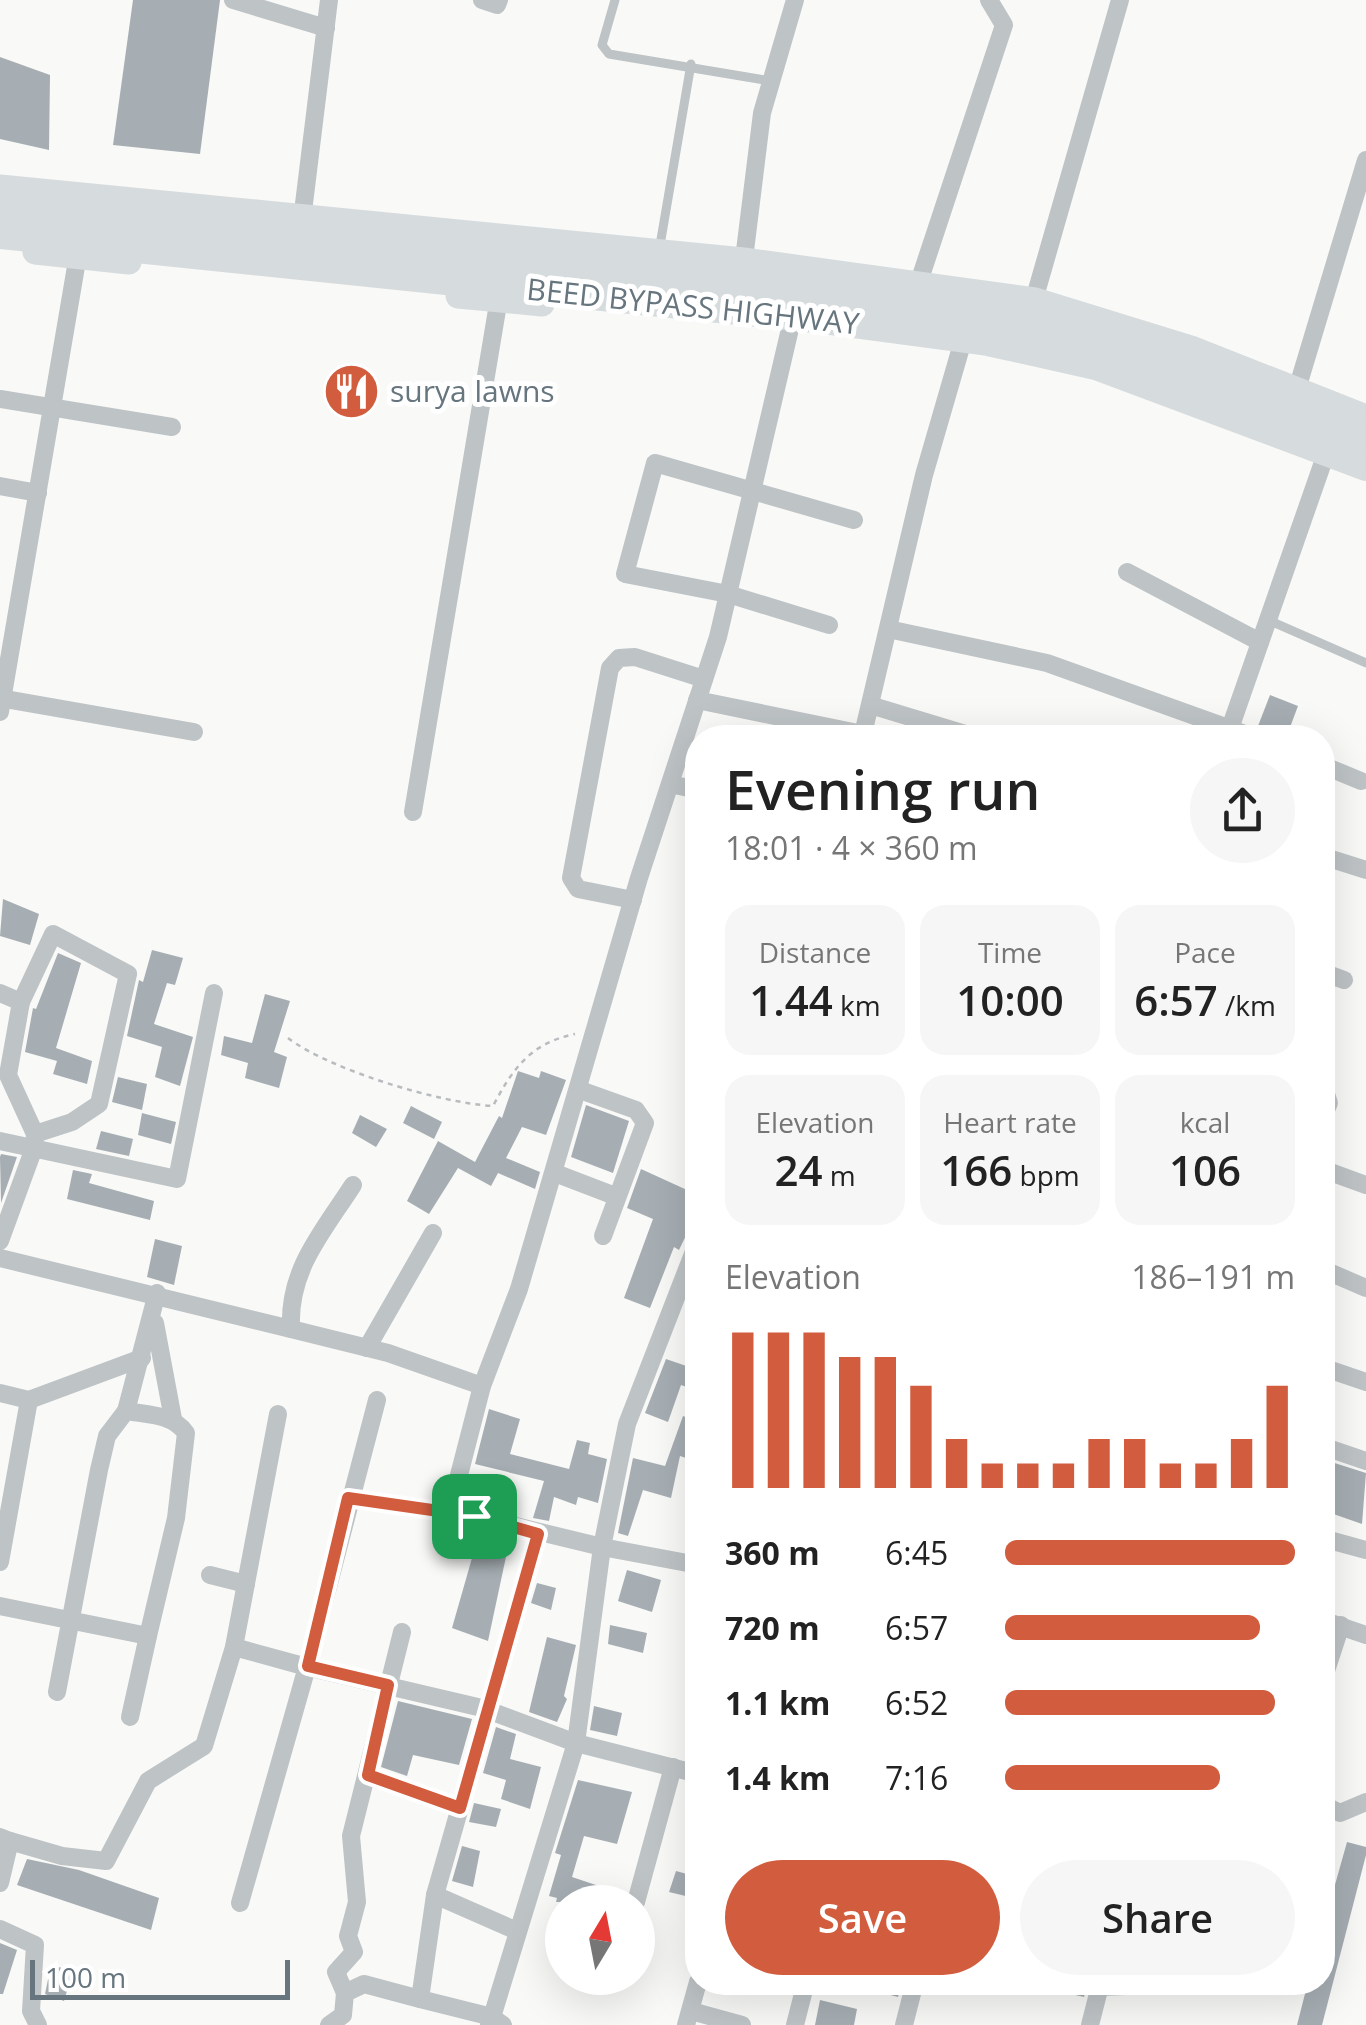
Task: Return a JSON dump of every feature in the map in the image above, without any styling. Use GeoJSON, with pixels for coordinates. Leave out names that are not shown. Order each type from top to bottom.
{"type":"FeatureCollection","features":[{"type":"Feature","properties":{"kind":"highway","name":"BEED BYPASS HIGHWAY"},"geometry":{"type":"LineString","coordinates":[[0,205],[301,226],[742,272],[1031,311],[1180,366],[1294,399],[1366,466]]}},
{"type":"Feature","properties":{"kind":"highway","name":"BEED BYPASS HIGHWAY"},"geometry":{"type":"LineString","coordinates":[[0,234],[79,250],[792,321],[962,343],[1096,365],[1338,439],[1366,437]]}},
{"type":"Feature","properties":{"kind":"street"},"geometry":{"type":"LineString","coordinates":[[233,0],[326,28]]}},
{"type":"Feature","properties":{"kind":"street"},"geometry":{"type":"LineString","coordinates":[[0,187],[301,226],[329,0]]}},
{"type":"Feature","properties":{"kind":"street"},"geometry":{"type":"LineString","coordinates":[[482,0],[498,5],[498,0]]}},
{"type":"Feature","properties":{"kind":"street"},"geometry":{"type":"LineString","coordinates":[[742,272],[762,113],[794,0]]}},
{"type":"Feature","properties":{"kind":"street"},"geometry":{"type":"LineString","coordinates":[[990,0],[1004,25]]}},
{"type":"Feature","properties":{"kind":"street"},"geometry":{"type":"LineString","coordinates":[[915,293],[1011,0]]}},
{"type":"Feature","properties":{"kind":"street"},"geometry":{"type":"LineString","coordinates":[[1031,311],[1120,0]]}},
{"type":"Feature","properties":{"kind":"street"},"geometry":{"type":"LineString","coordinates":[[1294,399],[1366,160]]}},
{"type":"Feature","properties":{"kind":"street"},"geometry":{"type":"LineString","coordinates":[[0,248],[79,250],[1,703],[194,732]]}},
{"type":"Feature","properties":{"kind":"street"},"geometry":{"type":"LineString","coordinates":[[414,812],[500,294]]}},
{"type":"Feature","properties":{"kind":"street"},"geometry":{"type":"LineString","coordinates":[[689,725],[728,594],[792,321]]}},
{"type":"Feature","properties":{"kind":"street"},"geometry":{"type":"LineString","coordinates":[[865,725],[962,343]]}},
{"type":"Feature","properties":{"kind":"street"},"geometry":{"type":"LineString","coordinates":[[0,399],[172,427]]}},
{"type":"Feature","properties":{"kind":"street"},"geometry":{"type":"LineString","coordinates":[[1338,439],[1366,478]]}},
{"type":"Feature","properties":{"kind":"street"},"geometry":{"type":"LineString","coordinates":[[1230,725],[1338,439]]}},
{"type":"Feature","properties":{"kind":"street"},"geometry":{"type":"LineString","coordinates":[[829,625],[728,594],[625,574],[655,463],[854,520]]}},
{"type":"Feature","properties":{"kind":"street"},"geometry":{"type":"LineString","coordinates":[[0,486],[38,493]]}},
{"type":"Feature","properties":{"kind":"street"},"geometry":{"type":"LineString","coordinates":[[1128,572],[1260,642]]}},
{"type":"Feature","properties":{"kind":"street"},"geometry":{"type":"LineString","coordinates":[[888,629],[1047,663],[1210,725]]}},
{"type":"Feature","properties":{"kind":"street"},"geometry":{"type":"LineString","coordinates":[[634,900],[578,888],[571,878],[610,668],[618,658],[635,658],[704,679]]}},
{"type":"Feature","properties":{"kind":"street"},"geometry":{"type":"LineString","coordinates":[[697,700],[812,725]]}},
{"type":"Feature","properties":{"kind":"street"},"geometry":{"type":"LineString","coordinates":[[870,705],[936,725]]}},
{"type":"Feature","properties":{"kind":"street"},"geometry":{"type":"LineString","coordinates":[[474,1516],[458,1479],[482,1386],[519,1289],[685,737]]}},
{"type":"Feature","properties":{"kind":"street"},"geometry":{"type":"LineString","coordinates":[[1335,770],[1361,781]]}},
{"type":"Feature","properties":{"kind":"street"},"geometry":{"type":"LineString","coordinates":[[670,784],[685,787]]}},
{"type":"Feature","properties":{"kind":"street"},"geometry":{"type":"LineString","coordinates":[[1335,860],[1366,870]]}},
{"type":"Feature","properties":{"kind":"street"},"geometry":{"type":"LineString","coordinates":[[0,1241],[35,1141],[8,1074],[21,1002],[53,934],[128,974],[98,1104],[35,1141]]}},
{"type":"Feature","properties":{"kind":"street"},"geometry":{"type":"LineString","coordinates":[[1335,977],[1344,980]]}},
{"type":"Feature","properties":{"kind":"street"},"geometry":{"type":"LineString","coordinates":[[0,993],[21,1002]]}},
{"type":"Feature","properties":{"kind":"street"},"geometry":{"type":"LineString","coordinates":[[0,1142],[35,1141],[177,1179],[214,993]]}},
{"type":"Feature","properties":{"kind":"street"},"geometry":{"type":"LineString","coordinates":[[580,1090],[636,1110],[645,1122],[602,1236]]}},
{"type":"Feature","properties":{"kind":"street"},"geometry":{"type":"LineString","coordinates":[[555,1173],[615,1196]]}},
{"type":"Feature","properties":{"kind":"street"},"geometry":{"type":"LineString","coordinates":[[1335,1174],[1366,1186]]}},
{"type":"Feature","properties":{"kind":"street"},"geometry":{"type":"LineString","coordinates":[[291,1329],[290,1297],[304,1262],[353,1185]]}},
{"type":"Feature","properties":{"kind":"street"},"geometry":{"type":"LineString","coordinates":[[367,1348],[433,1233]]}},
{"type":"Feature","properties":{"kind":"street"},"geometry":{"type":"LineString","coordinates":[[0,1258],[367,1348],[482,1386]]}},
{"type":"Feature","properties":{"kind":"street"},"geometry":{"type":"LineString","coordinates":[[345,1993],[364,1984],[495,2022],[517,1931],[576,1743],[602,1547],[627,1424],[685,1275]]}},
{"type":"Feature","properties":{"kind":"street"},"geometry":{"type":"LineString","coordinates":[[1335,1275],[1366,1288]]}},
{"type":"Feature","properties":{"kind":"street"},"geometry":{"type":"LineString","coordinates":[[56,1692],[107,1436],[126,1411],[156,1294]]}},
{"type":"Feature","properties":{"kind":"street"},"geometry":{"type":"LineString","coordinates":[[130,1717],[178,1501],[186,1433],[173,1419],[152,1313]]}},
{"type":"Feature","properties":{"kind":"street"},"geometry":{"type":"LineString","coordinates":[[0,1394],[29,1400],[142,1358]]}},
{"type":"Feature","properties":{"kind":"street"},"geometry":{"type":"LineString","coordinates":[[1335,1371],[1366,1382]]}},
{"type":"Feature","properties":{"kind":"street"},"geometry":{"type":"LineString","coordinates":[[0,1562],[5,1501],[29,1400]]}},
{"type":"Feature","properties":{"kind":"street"},"geometry":{"type":"LineString","coordinates":[[240,1903],[308,1666],[348,1498],[377,1400]]}},
{"type":"Feature","properties":{"kind":"street"},"geometry":{"type":"LineString","coordinates":[[126,1411],[173,1419]]}},
{"type":"Feature","properties":{"kind":"street"},"geometry":{"type":"LineString","coordinates":[[0,1883],[5,1839],[62,1856],[106,1860],[148,1781],[204,1746],[234,1647],[278,1414]]}},
{"type":"Feature","properties":{"kind":"street"},"geometry":{"type":"LineString","coordinates":[[1335,1450],[1366,1461]]}},
{"type":"Feature","properties":{"kind":"street"},"geometry":{"type":"LineString","coordinates":[[348,1498],[474,1516],[538,1534],[685,1563]]}},
{"type":"Feature","properties":{"kind":"street"},"geometry":{"type":"LineString","coordinates":[[420,1999],[434,1896],[538,1534]]}},
{"type":"Feature","properties":{"kind":"street"},"geometry":{"type":"LineString","coordinates":[[1335,1542],[1366,1550]]}},
{"type":"Feature","properties":{"kind":"street"},"geometry":{"type":"LineString","coordinates":[[210,1575],[246,1584]]}},
{"type":"Feature","properties":{"kind":"street"},"geometry":{"type":"LineString","coordinates":[[0,1606],[148,1636]]}},
{"type":"Feature","properties":{"kind":"street"},"geometry":{"type":"LineString","coordinates":[[1335,1623],[1366,1634]]}},
{"type":"Feature","properties":{"kind":"street"},"geometry":{"type":"LineString","coordinates":[[329,2025],[343,2015],[345,1993],[336,1972],[354,1952],[348,1936],[357,1902],[350,1836],[402,1632]]}},
{"type":"Feature","properties":{"kind":"street"},"geometry":{"type":"LineString","coordinates":[[234,1647],[490,1711],[576,1743],[685,1770]]}},
{"type":"Feature","properties":{"kind":"street"},"geometry":{"type":"LineString","coordinates":[[641,1885],[673,1767]]}},
{"type":"Feature","properties":{"kind":"street"},"geometry":{"type":"LineString","coordinates":[[368,1775],[460,1808]]}},
{"type":"Feature","properties":{"kind":"street"},"geometry":{"type":"LineString","coordinates":[[1335,1810],[1340,1813],[1366,1802]]}},
{"type":"Feature","properties":{"kind":"street"},"geometry":{"type":"LineString","coordinates":[[434,1896],[517,1931]]}},
{"type":"Feature","properties":{"kind":"street"},"geometry":{"type":"LineString","coordinates":[[0,1929],[35,1946],[32,2011],[38,2025]]}},
{"type":"Feature","properties":{"kind":"street"},"geometry":{"type":"LineString","coordinates":[[795,2025],[803,1995]]}},
{"type":"Feature","properties":{"kind":"street"},"geometry":{"type":"LineString","coordinates":[[904,2025],[912,1995]]}},
{"type":"Feature","properties":{"kind":"street"},"geometry":{"type":"LineString","coordinates":[[1090,2025],[1098,1995]]}},
{"type":"Feature","properties":{"kind":"street"},"geometry":{"type":"LineString","coordinates":[[688,2018],[742,2025]]}},
{"type":"Feature","properties":{"kind":"lane"},"geometry":{"type":"LineString","coordinates":[[615,0],[602,45],[605,50],[771,82]]}},
{"type":"Feature","properties":{"kind":"lane"},"geometry":{"type":"LineString","coordinates":[[657,264],[692,64]]}},
{"type":"Feature","properties":{"kind":"lane"},"geometry":{"type":"LineString","coordinates":[[1268,620],[1366,664]]}},
{"type":"Feature","properties":{"kind":"path"},"geometry":{"type":"LineString","coordinates":[[288,1038],[310,1054],[348,1067],[460,1104],[492,1106],[515,1065],[528,1055],[551,1039],[596,1030]]}},
{"type":"Feature","properties":{"kind":"building"},"geometry":{"type":"Polygon","coordinates":[[[133,0],[220,0],[200,154],[113,145],[133,0]]]}},
{"type":"Feature","properties":{"kind":"building"},"geometry":{"type":"Polygon","coordinates":[[[0,57],[50,75],[49,150],[0,139],[0,57]]]}},
{"type":"Feature","properties":{"kind":"building"},"geometry":{"type":"Polygon","coordinates":[[[1270,695],[1298,706],[1291,725],[1258,725],[1270,695]]]}},
{"type":"Feature","properties":{"kind":"building"},"geometry":{"type":"Polygon","coordinates":[[[3,899],[39,914],[30,945],[0,936],[3,899]]]}},
{"type":"Feature","properties":{"kind":"building"},"geometry":{"type":"Polygon","coordinates":[[[152,950],[183,958],[175,985],[167,983],[154,1024],[193,1037],[180,1086],[155,1077],[162,1047],[127,1036],[139,980],[143,982],[152,950]]]}},
{"type":"Feature","properties":{"kind":"building"},"geometry":{"type":"Polygon","coordinates":[[[58,953],[81,963],[56,1048],[92,1061],[87,1084],[53,1074],[57,1061],[25,1052],[33,1008],[36,1009],[58,953]]]}},
{"type":"Feature","properties":{"kind":"building"},"geometry":{"type":"Polygon","coordinates":[[[265,994],[290,1001],[274,1052],[287,1057],[279,1088],[245,1078],[248,1063],[221,1055],[224,1036],[252,1043],[265,994]]]}},
{"type":"Feature","properties":{"kind":"building"},"geometry":{"type":"Polygon","coordinates":[[[518,1071],[539,1078],[541,1071],[566,1080],[546,1135],[522,1127],[506,1158],[540,1172],[535,1189],[498,1173],[491,1186],[458,1168],[429,1214],[407,1201],[438,1141],[475,1162],[499,1116],[502,1118],[518,1071]]]}},
{"type":"Feature","properties":{"kind":"building"},"geometry":{"type":"Polygon","coordinates":[[[118,1077],[147,1084],[142,1110],[112,1102],[118,1077]]]}},
{"type":"Feature","properties":{"kind":"building"},"geometry":{"type":"Polygon","coordinates":[[[586,1105],[629,1121],[613,1173],[571,1157],[586,1105]]]}},
{"type":"Feature","properties":{"kind":"building"},"geometry":{"type":"Polygon","coordinates":[[[411,1106],[442,1122],[434,1139],[403,1123],[411,1106]]]}},
{"type":"Feature","properties":{"kind":"building"},"geometry":{"type":"Polygon","coordinates":[[[142,1113],[176,1122],[171,1144],[138,1135],[142,1113]]]}},
{"type":"Feature","properties":{"kind":"building"},"geometry":{"type":"Polygon","coordinates":[[[360,1115],[387,1129],[376,1147],[352,1133],[360,1115]]]}},
{"type":"Feature","properties":{"kind":"building"},"geometry":{"type":"Polygon","coordinates":[[[101,1131],[133,1139],[129,1156],[96,1149],[101,1131]]]}},
{"type":"Feature","properties":{"kind":"building"},"geometry":{"type":"Polygon","coordinates":[[[0,1157],[17,1157],[1,1203],[0,1157]]]}},
{"type":"Feature","properties":{"kind":"building"},"geometry":{"type":"Polygon","coordinates":[[[641,1169],[685,1189],[685,1238],[679,1250],[674,1247],[650,1308],[624,1298],[653,1219],[627,1208],[641,1169]]]}},
{"type":"Feature","properties":{"kind":"building"},"geometry":{"type":"Polygon","coordinates":[[[73,1170],[92,1174],[89,1183],[154,1201],[150,1220],[67,1199],[73,1170]]]}},
{"type":"Feature","properties":{"kind":"building"},"geometry":{"type":"Polygon","coordinates":[[[155,1239],[182,1246],[174,1285],[147,1277],[155,1239]]]}},
{"type":"Feature","properties":{"kind":"building"},"geometry":{"type":"Polygon","coordinates":[[[666,1359],[685,1366],[685,1386],[681,1385],[668,1422],[645,1413],[666,1359]]]}},
{"type":"Feature","properties":{"kind":"building"},"geometry":{"type":"Polygon","coordinates":[[[489,1409],[520,1419],[510,1454],[569,1469],[577,1440],[590,1443],[588,1454],[607,1459],[598,1503],[578,1497],[576,1505],[554,1497],[549,1521],[533,1518],[544,1481],[475,1464],[489,1409]]]}},
{"type":"Feature","properties":{"kind":"building"},"geometry":{"type":"Polygon","coordinates":[[[683,1416],[685,1458],[680,1456],[671,1498],[643,1490],[628,1536],[618,1533],[633,1458],[665,1466],[683,1416]]]}},
{"type":"Feature","properties":{"kind":"building"},"geometry":{"type":"Polygon","coordinates":[[[1335,1463],[1366,1473],[1362,1524],[1335,1515],[1335,1463]]]}},
{"type":"Feature","properties":{"kind":"building"},"geometry":{"type":"Polygon","coordinates":[[[480,1530],[510,1538],[488,1641],[452,1628],[480,1530]]]}},
{"type":"Feature","properties":{"kind":"building"},"geometry":{"type":"Polygon","coordinates":[[[627,1570],[661,1580],[652,1612],[618,1601],[627,1570]]]}},
{"type":"Feature","properties":{"kind":"building"},"geometry":{"type":"Polygon","coordinates":[[[537,1583],[556,1588],[551,1610],[531,1603],[537,1583]]]}},
{"type":"Feature","properties":{"kind":"building"},"geometry":{"type":"Polygon","coordinates":[[[610,1625],[647,1633],[643,1653],[608,1644],[610,1625]]]}},
{"type":"Feature","properties":{"kind":"building"},"geometry":{"type":"Polygon","coordinates":[[[547,1637],[576,1645],[564,1696],[567,1699],[557,1722],[529,1712],[547,1637]]]}},
{"type":"Feature","properties":{"kind":"building"},"geometry":{"type":"Polygon","coordinates":[[[398,1701],[472,1719],[459,1765],[413,1755],[407,1776],[381,1767],[398,1701]]]}},
{"type":"Feature","properties":{"kind":"building"},"geometry":{"type":"Polygon","coordinates":[[[594,1706],[622,1713],[617,1736],[590,1730],[594,1706]]]}},
{"type":"Feature","properties":{"kind":"building"},"geometry":{"type":"Polygon","coordinates":[[[496,1727],[516,1734],[510,1759],[541,1767],[530,1809],[501,1799],[506,1780],[483,1773],[496,1727]]]}},
{"type":"Feature","properties":{"kind":"building"},"geometry":{"type":"Polygon","coordinates":[[[578,1780],[632,1792],[617,1844],[584,1836],[572,1877],[596,1885],[552,1885],[561,1855],[555,1853],[578,1780]]]}},
{"type":"Feature","properties":{"kind":"building"},"geometry":{"type":"Polygon","coordinates":[[[474,1803],[501,1809],[496,1827],[469,1822],[474,1803]]]}},
{"type":"Feature","properties":{"kind":"building"},"geometry":{"type":"Polygon","coordinates":[[[1347,1842],[1366,1847],[1335,1975],[1335,1885],[1347,1842]]]}},
{"type":"Feature","properties":{"kind":"building"},"geometry":{"type":"Polygon","coordinates":[[[462,1846],[480,1851],[473,1887],[452,1881],[462,1846]]]}},
{"type":"Feature","properties":{"kind":"building"},"geometry":{"type":"Polygon","coordinates":[[[27,1859],[79,1870],[159,1898],[151,1930],[17,1885],[27,1859]]]}},
{"type":"Feature","properties":{"kind":"building"},"geometry":{"type":"Polygon","coordinates":[[[676,1871],[685,1873],[685,1896],[669,1892],[676,1871]]]}},
{"type":"Feature","properties":{"kind":"building"},"geometry":{"type":"Polygon","coordinates":[[[0,1943],[17,1950],[3,1994],[0,1994],[0,1943]]]}},
{"type":"Feature","properties":{"kind":"building"},"geometry":{"type":"Polygon","coordinates":[[[51,1965],[73,1971],[64,2001],[45,1994],[51,1965]]]}},
{"type":"Feature","properties":{"kind":"building"},"geometry":{"type":"Polygon","coordinates":[[[1305,1995],[1330,1995],[1322,2025],[1297,2025],[1305,1995]]]}},
{"type":"Feature","properties":{"kind":"building"},"geometry":{"type":"Polygon","coordinates":[[[820,2000],[857,2009],[854,2025],[815,2025],[820,2000]]]}},
{"type":"Feature","properties":{"kind":"place","name":"surya lawns"},"geometry":{"type":"Point","coordinates":[351,392]}},
{"type":"Feature","properties":{"kind":"route"},"geometry":{"type":"LineString","coordinates":[[348,1498],[474,1516],[538,1534],[460,1808],[368,1775],[388,1685],[308,1666],[348,1498]]}}]}
